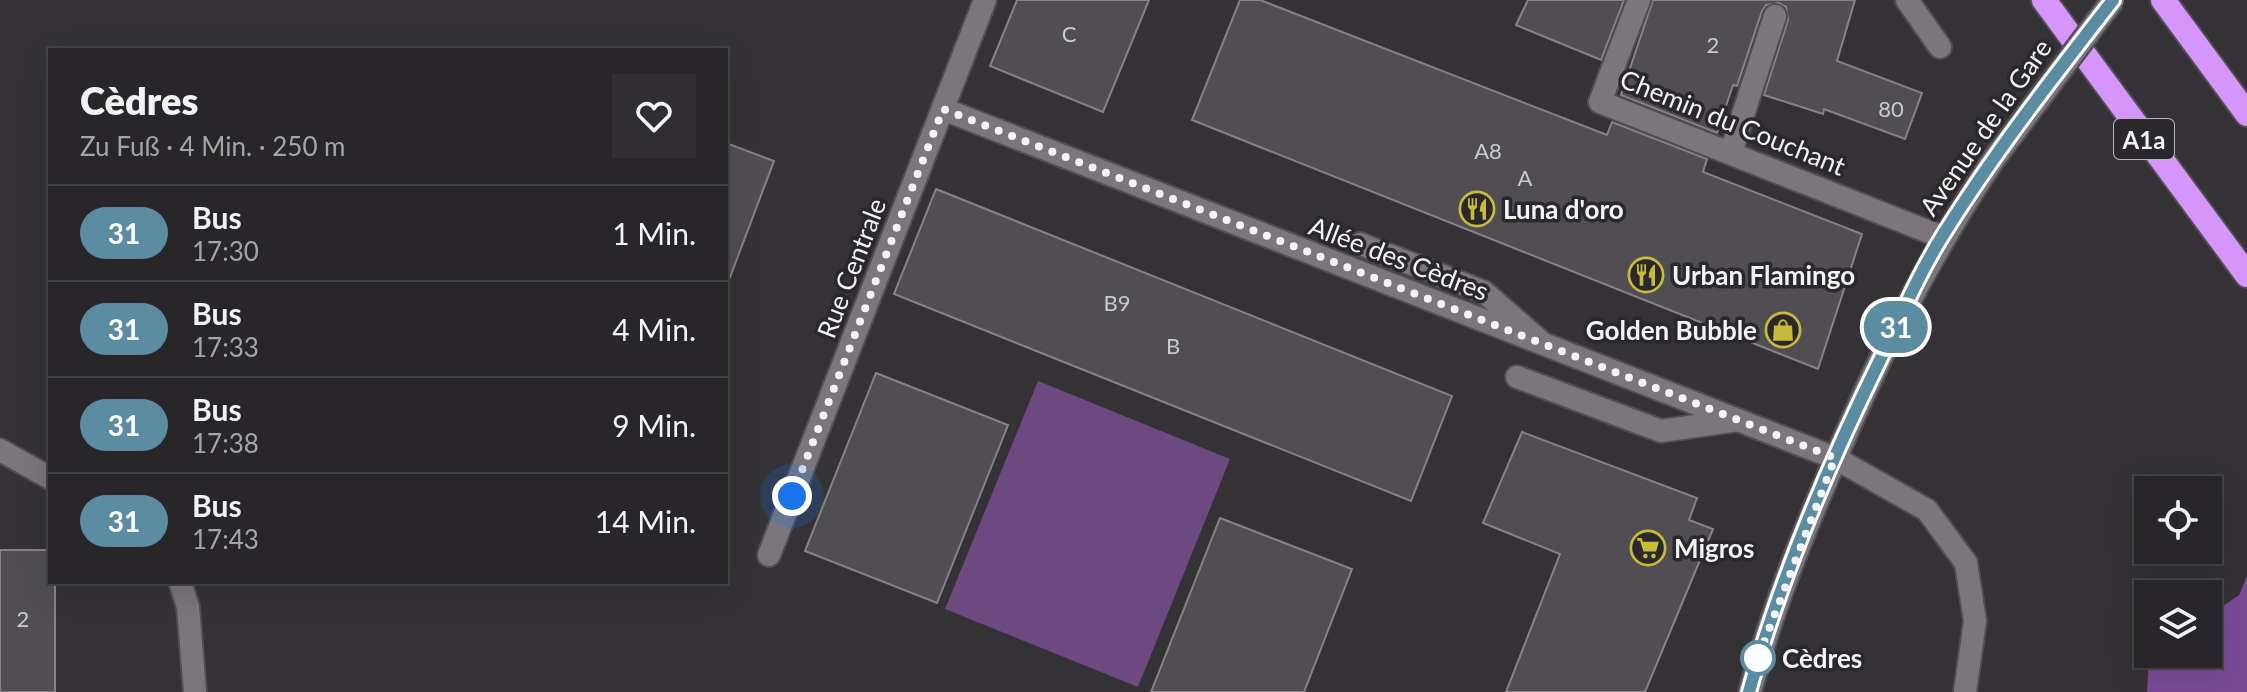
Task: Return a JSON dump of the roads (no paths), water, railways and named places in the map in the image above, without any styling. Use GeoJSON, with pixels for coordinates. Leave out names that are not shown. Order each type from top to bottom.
{"type":"FeatureCollection","features":[{"type":"Feature","properties":{"kind":"highway","name":"A1a"},"geometry":{"type":"LineString","coordinates":[[2044,0],[2247,275]]}},
{"type":"Feature","properties":{"kind":"highway"},"geometry":{"type":"LineString","coordinates":[[2163,0],[2247,114]]}},
{"type":"Feature","properties":{"kind":"street","name":"Rue Centrale"},"geometry":{"type":"LineString","coordinates":[[769,555],[985,0]]}},
{"type":"Feature","properties":{"kind":"street","name":"Chemin du Couchant"},"geometry":{"type":"LineString","coordinates":[[1639,0],[1600,102],[1942,237]]}},
{"type":"Feature","properties":{"kind":"street"},"geometry":{"type":"LineString","coordinates":[[1907,0],[1940,47]]}},
{"type":"Feature","properties":{"kind":"street","name":"Avenue de la Gare"},"geometry":{"type":"LineString","coordinates":[[1750,692],[1760,650],[1795,556],[1858,403],[1942,237],[1994,159],[2113,0]]}},
{"type":"Feature","properties":{"kind":"street"},"geometry":{"type":"LineString","coordinates":[[1731,152],[1775,16]]}},
{"type":"Feature","properties":{"kind":"street","name":"Allée des Cèdres"},"geometry":{"type":"LineString","coordinates":[[943,109],[1835,458],[1927,510],[1966,563],[1975,621],[1965,692]]}},
{"type":"Feature","properties":{"kind":"street"},"geometry":{"type":"LineString","coordinates":[[1360,244],[1484,292],[1544,344]]}},
{"type":"Feature","properties":{"kind":"street"},"geometry":{"type":"LineString","coordinates":[[1517,377],[1661,431],[1738,420]]}},
{"type":"Feature","properties":{"kind":"street"},"geometry":{"type":"LineString","coordinates":[[0,450],[48,477]]}},
{"type":"Feature","properties":{"kind":"street"},"geometry":{"type":"LineString","coordinates":[[181,584],[188,607],[195,692]]}},
{"type":"Feature","properties":{"kind":"place","name":"Luna d'oro"},"geometry":{"type":"Point","coordinates":[1477,209]}},
{"type":"Feature","properties":{"kind":"place","name":"Urban Flamingo"},"geometry":{"type":"Point","coordinates":[1646,275]}},
{"type":"Feature","properties":{"kind":"place","name":"Golden Bubble"},"geometry":{"type":"Point","coordinates":[1783,330]}},
{"type":"Feature","properties":{"kind":"place","name":"Migros"},"geometry":{"type":"Point","coordinates":[1648,548]}},
{"type":"Feature","properties":{"kind":"place","name":"Cèdres"},"geometry":{"type":"Point","coordinates":[1758,658]}}]}
